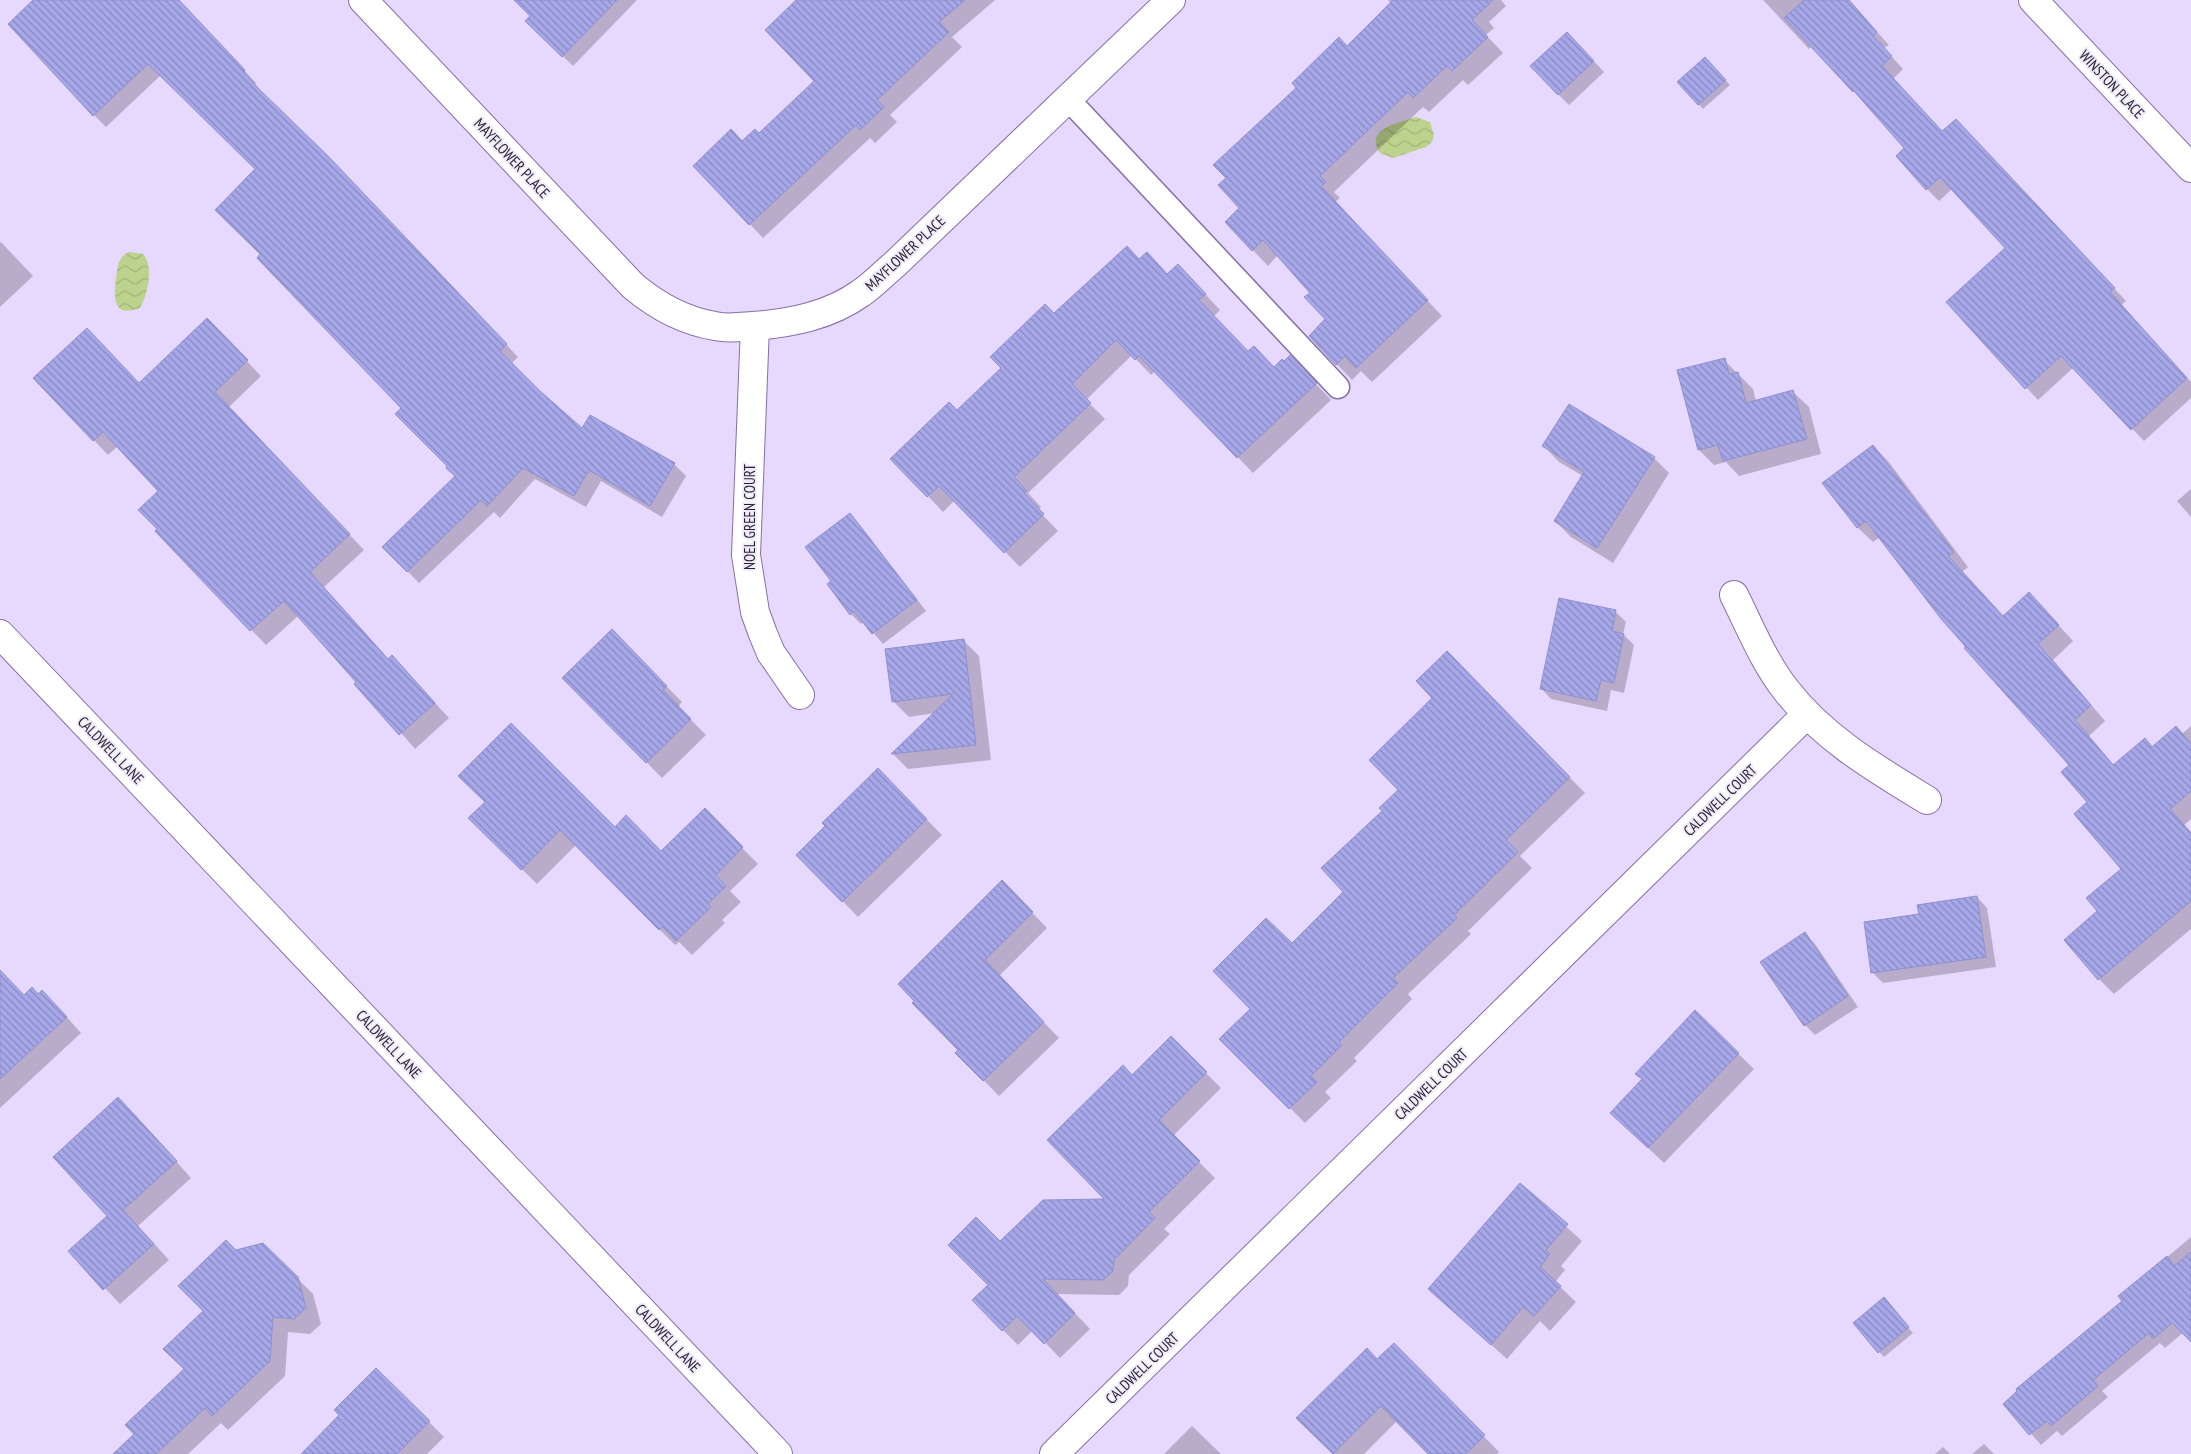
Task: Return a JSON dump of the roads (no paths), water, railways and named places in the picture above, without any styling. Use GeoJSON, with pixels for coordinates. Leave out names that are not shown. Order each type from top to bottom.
{"type":"FeatureCollection","features":[{"type":"Feature","properties":{"kind":"street","name":"MAYFLOWER PLACE"},"geometry":{"type":"LineString","coordinates":[[364,0],[619,272],[648,299],[682,316],[727,328],[783,324],[809,318],[861,293],[894,265],[1066,98],[1171,0]]}},
{"type":"Feature","properties":{"kind":"street","name":"WINSTON PLACE"},"geometry":{"type":"LineString","coordinates":[[2032,0],[2191,168]]}},
{"type":"Feature","properties":{"kind":"street","name":"NOEL GREEN COURT"},"geometry":{"type":"LineString","coordinates":[[755,326],[746,555],[755,612],[763,634],[771,653],[800,694]]}},
{"type":"Feature","properties":{"kind":"street"},"geometry":{"type":"LineString","coordinates":[[1734,595],[1770,667],[1786,690],[1807,714],[1851,752],[1927,800]]}},
{"type":"Feature","properties":{"kind":"street","name":"CALDWELL LANE"},"geometry":{"type":"LineString","coordinates":[[0,634],[778,1454]]}},
{"type":"Feature","properties":{"kind":"street","name":"CALDWELL COURT"},"geometry":{"type":"LineString","coordinates":[[1054,1454],[1807,714]]}},
{"type":"Feature","properties":{"kind":"lane"},"geometry":{"type":"LineString","coordinates":[[1066,98],[1338,387]]}},
{"type":"Feature","properties":{"kind":"water"},"geometry":{"type":"Polygon","coordinates":[[[1416,117],[1430,122],[1434,135],[1432,142],[1426,147],[1393,158],[1380,153],[1376,145],[1376,138],[1380,132],[1393,124],[1416,117]]]}},
{"type":"Feature","properties":{"kind":"water"},"geometry":{"type":"Polygon","coordinates":[[[129,252],[143,254],[148,266],[149,280],[140,308],[125,310],[117,305],[115,286],[119,262],[129,252]]]}}]}
